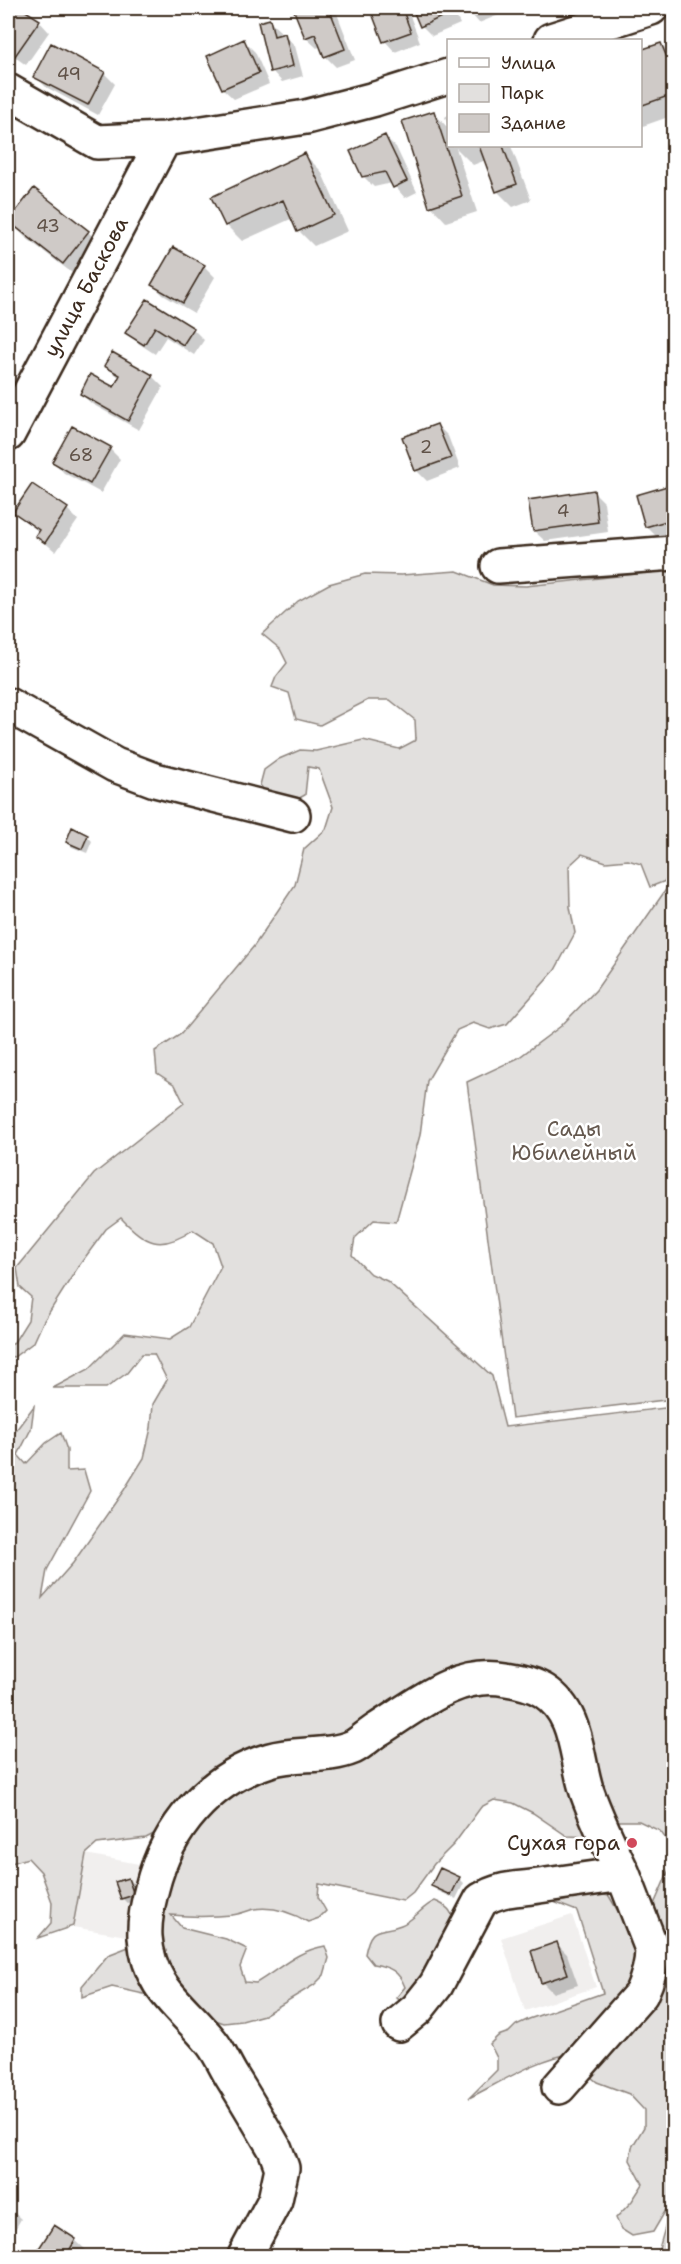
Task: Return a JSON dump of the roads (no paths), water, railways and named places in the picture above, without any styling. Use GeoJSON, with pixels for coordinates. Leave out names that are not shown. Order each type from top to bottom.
{"type":"FeatureCollection","features":[{"type":"Feature","properties":{"kind":"street"},"geometry":{"type":"LineString","coordinates":[[554,39],[651,8]]}},
{"type":"Feature","properties":{"kind":"street"},"geometry":{"type":"LineString","coordinates":[[8,91],[97,142],[164,140],[306,117],[375,99],[447,76]]}},
{"type":"Feature","properties":{"kind":"street","name":"улица Баскова"},"geometry":{"type":"LineString","coordinates":[[8,434],[164,140]]}},
{"type":"Feature","properties":{"kind":"street"},"geometry":{"type":"LineString","coordinates":[[498,566],[674,553]]}},
{"type":"Feature","properties":{"kind":"street"},"geometry":{"type":"LineString","coordinates":[[8,705],[115,765],[155,780],[292,814]]}},
{"type":"Feature","properties":{"kind":"street"},"geometry":{"type":"LineString","coordinates":[[245,2256],[275,2200],[282,2168],[275,2149],[212,2043],[168,1996],[159,1983],[149,1958],[145,1938],[145,1914],[158,1866],[173,1833],[193,1809],[218,1786],[246,1770],[297,1754],[321,1753],[353,1747],[447,1687],[469,1678],[494,1676],[521,1681],[543,1690],[562,1706],[571,1724],[584,1783],[594,1812],[623,1874],[652,1948],[652,1962],[648,1978],[636,1999],[559,2087]]}},
{"type":"Feature","properties":{"kind":"street"},"geometry":{"type":"LineString","coordinates":[[399,2024],[417,2009],[436,1984],[482,1900],[494,1892],[507,1889],[530,1888],[623,1874]]}},
{"type":"Feature","properties":{"kind":"place","name":"Сухая гора"},"geometry":{"type":"Point","coordinates":[632,1843]}},
{"type":"Feature","properties":{"kind":"park label","name":"Сады Юбилейный"},"geometry":{"type":"Point","coordinates":[574,1141]}}]}
